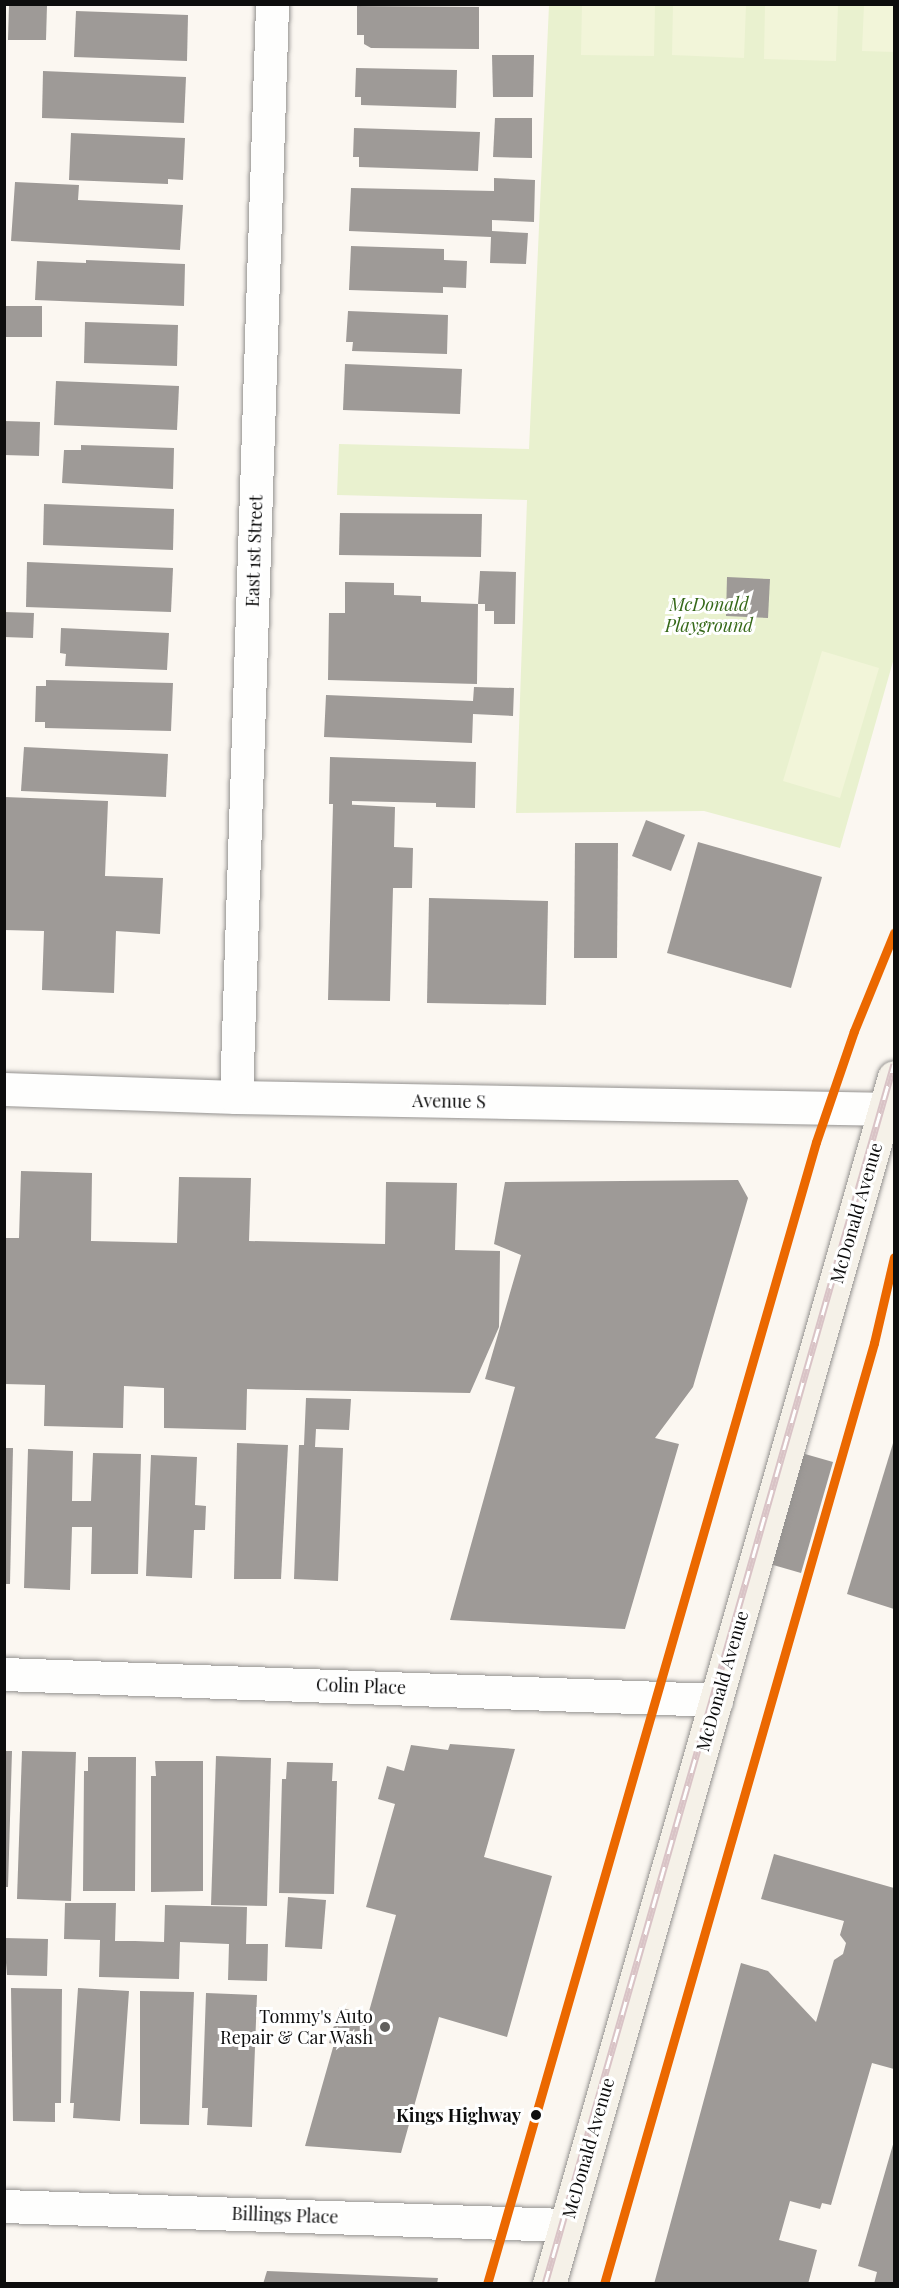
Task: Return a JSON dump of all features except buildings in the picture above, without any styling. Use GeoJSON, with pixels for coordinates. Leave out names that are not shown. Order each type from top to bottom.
{"type":"FeatureCollection","features":[{"type":"Feature","properties":{"kind":"main road","name":"McDonald Avenue"},"geometry":{"type":"LineString","coordinates":[[549,2283],[890,1109],[894,1077]]}},
{"type":"Feature","properties":{"kind":"street","name":"East 1st Street"},"geometry":{"type":"LineString","coordinates":[[236,1097],[272,4]]}},
{"type":"Feature","properties":{"kind":"street","name":"Avenue S"},"geometry":{"type":"LineString","coordinates":[[4,1089],[236,1097],[890,1109]]}},
{"type":"Feature","properties":{"kind":"street","name":"Colin Place"},"geometry":{"type":"LineString","coordinates":[[4,1674],[717,1700]]}},
{"type":"Feature","properties":{"kind":"street","name":"Billings Place"},"geometry":{"type":"LineString","coordinates":[[4,2206],[566,2225]]}},
{"type":"Feature","properties":{"kind":"green space","name":"McDonald Playground"},"geometry":{"type":"Polygon","coordinates":[[[549,5],[894,5],[894,658],[840,848],[704,811],[516,813],[527,500],[337,495],[339,444],[529,449],[549,5]]]}},
{"type":"Feature","properties":{"kind":"green space"},"geometry":{"type":"Polygon","coordinates":[[[582,5],[655,5],[654,56],[581,55],[582,5]]]}},
{"type":"Feature","properties":{"kind":"green space"},"geometry":{"type":"Polygon","coordinates":[[[673,5],[746,5],[744,58],[672,55],[673,5]]]}},
{"type":"Feature","properties":{"kind":"green space"},"geometry":{"type":"Polygon","coordinates":[[[765,5],[838,5],[836,61],[764,59],[765,5]]]}},
{"type":"Feature","properties":{"kind":"green space"},"geometry":{"type":"Polygon","coordinates":[[[864,5],[894,5],[894,52],[862,51],[864,5]]]}},
{"type":"Feature","properties":{"kind":"green space"},"geometry":{"type":"Polygon","coordinates":[[[822,651],[879,668],[840,798],[783,781],[822,651]]]}},
{"type":"Feature","properties":{"kind":"railway"},"geometry":{"type":"LineString","coordinates":[[545,2284],[894,1064]]}},
{"type":"Feature","properties":{"kind":"transit line"},"geometry":{"type":"LineString","coordinates":[[487,2284],[816,1142],[854,1031],[894,933]]}},
{"type":"Feature","properties":{"kind":"transit line"},"geometry":{"type":"LineString","coordinates":[[604,2284],[874,1343],[894,1257]]}},
{"type":"Feature","properties":{"kind":"place","name":"Tommy's Auto Repair & Car Wash"},"geometry":{"type":"Point","coordinates":[385,2027]}},
{"type":"Feature","properties":{"kind":"place","name":"Kings Highway"},"geometry":{"type":"Point","coordinates":[536,2115]}}]}
